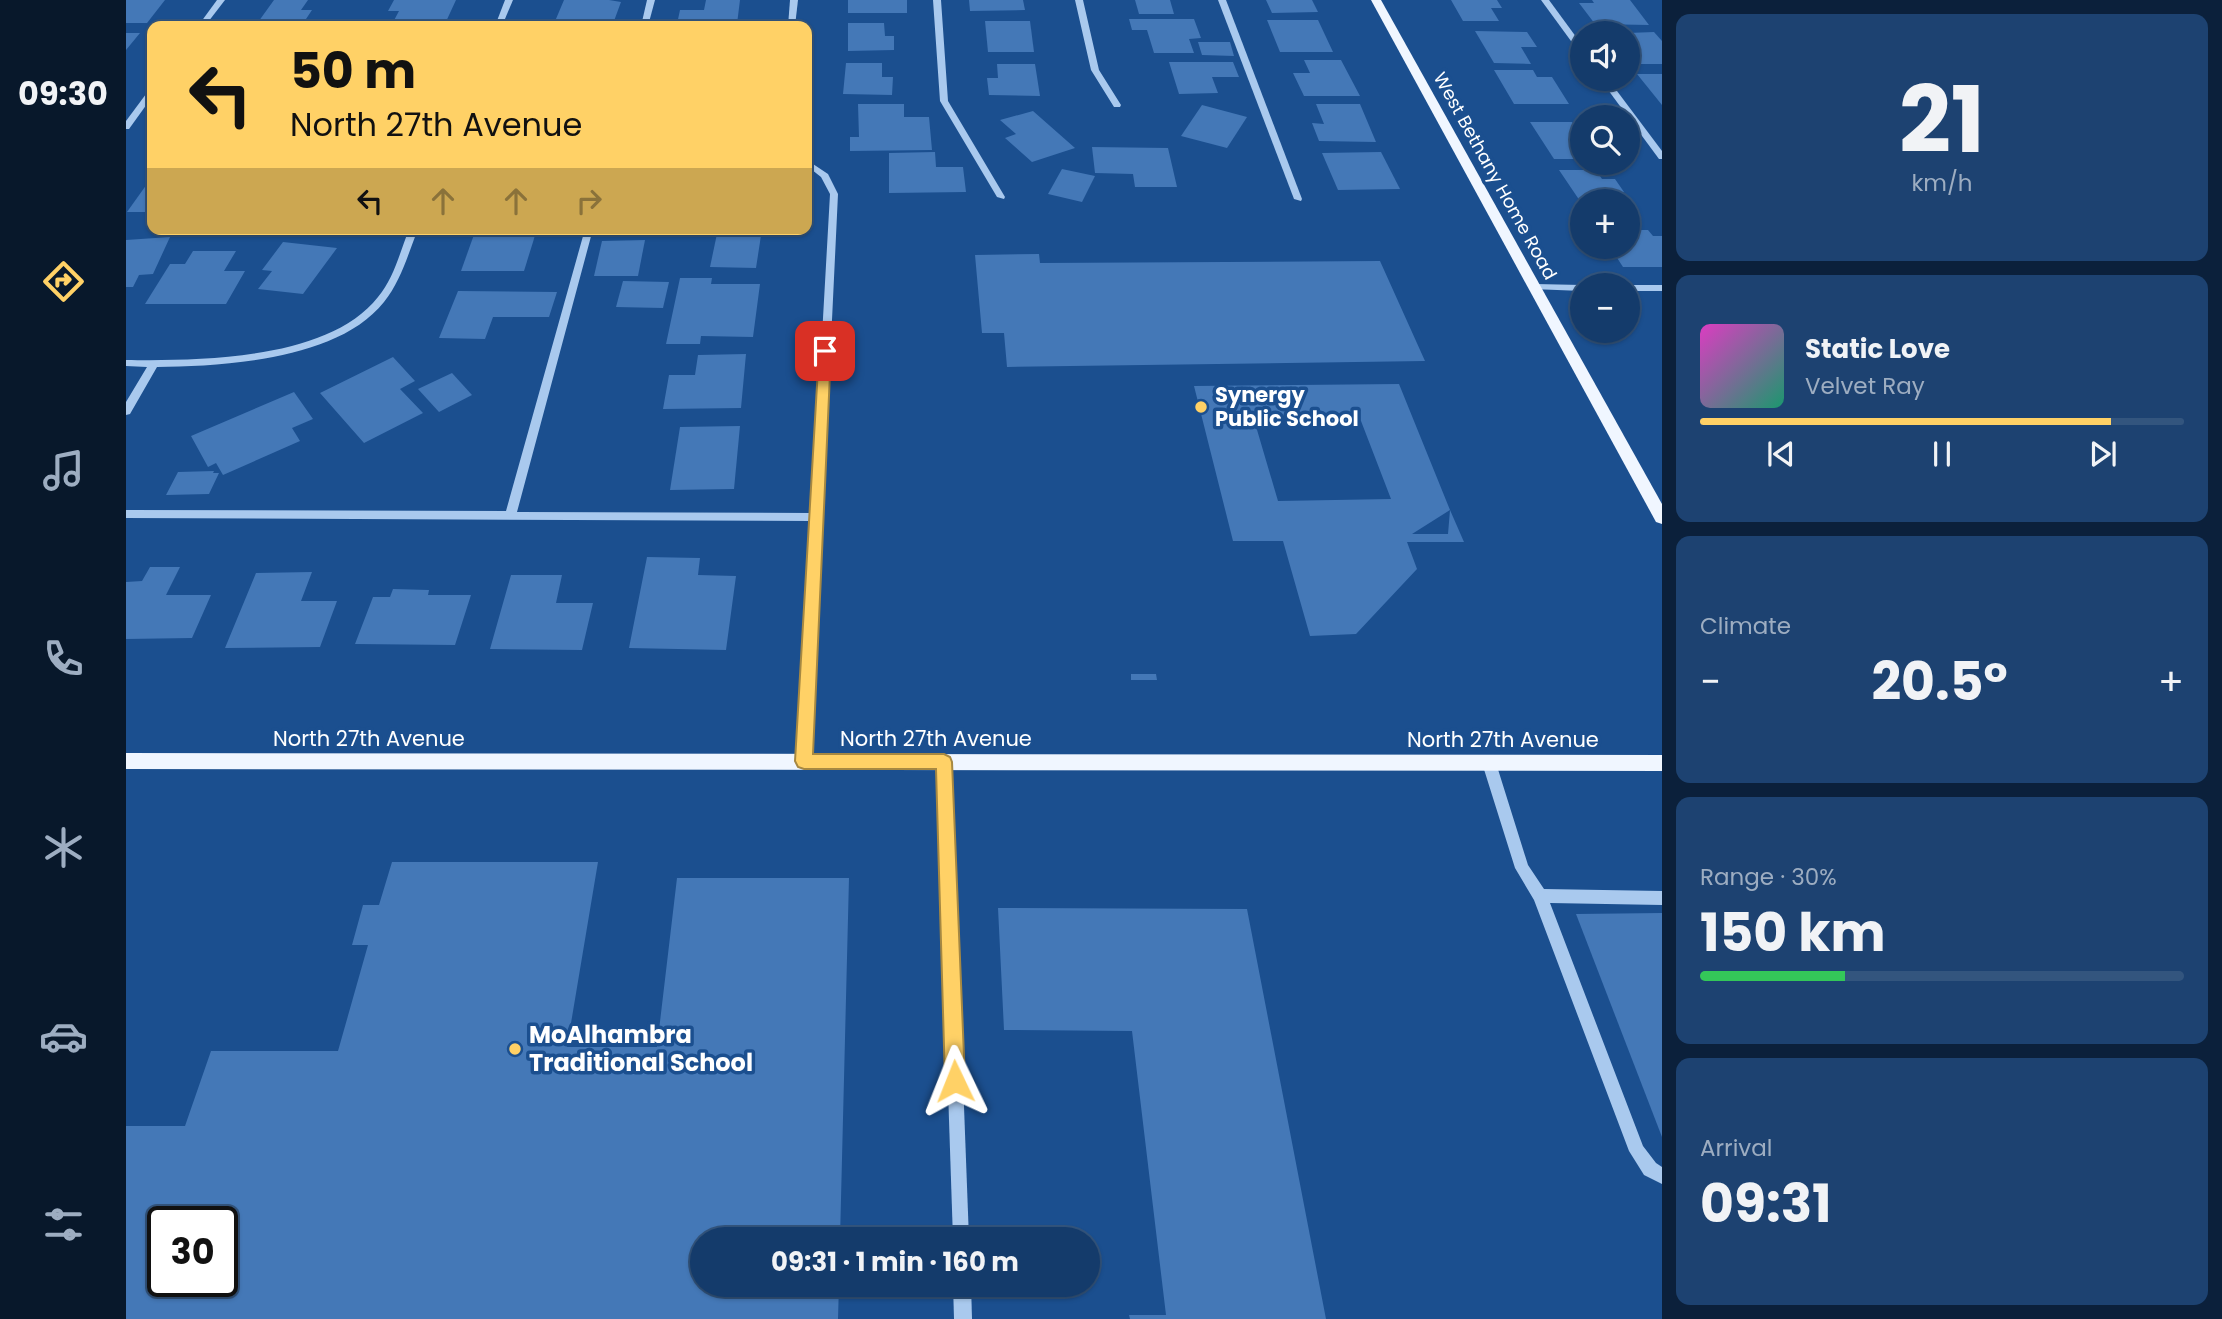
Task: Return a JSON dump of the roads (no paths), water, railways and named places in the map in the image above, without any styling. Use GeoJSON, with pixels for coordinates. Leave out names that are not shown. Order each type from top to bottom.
{"type":"FeatureCollection","features":[{"type":"Feature","properties":{"kind":"main road","name":"West Bethany Home Road"},"geometry":{"type":"LineString","coordinates":[[1376,0],[1662,518]]}},
{"type":"Feature","properties":{"kind":"main road","name":"North 27th Avenue"},"geometry":{"type":"LineString","coordinates":[[126,761],[1662,763]]}},
{"type":"Feature","properties":{"kind":"street"},"geometry":{"type":"LineString","coordinates":[[205,21],[221,0]]}},
{"type":"Feature","properties":{"kind":"street"},"geometry":{"type":"LineString","coordinates":[[500,21],[509,0]]}},
{"type":"Feature","properties":{"kind":"street"},"geometry":{"type":"LineString","coordinates":[[645,21],[651,0]]}},
{"type":"Feature","properties":{"kind":"street"},"geometry":{"type":"LineString","coordinates":[[792,21],[794,0]]}},
{"type":"Feature","properties":{"kind":"street"},"geometry":{"type":"LineString","coordinates":[[937,0],[944,101],[1001,197]]}},
{"type":"Feature","properties":{"kind":"street"},"geometry":{"type":"LineString","coordinates":[[1079,0],[1095,70],[1117,105]]}},
{"type":"Feature","properties":{"kind":"street"},"geometry":{"type":"LineString","coordinates":[[1222,0],[1298,199]]}},
{"type":"Feature","properties":{"kind":"street"},"geometry":{"type":"LineString","coordinates":[[1545,0],[1570,34]]}},
{"type":"Feature","properties":{"kind":"street"},"geometry":{"type":"LineString","coordinates":[[1613,91],[1662,157]]}},
{"type":"Feature","properties":{"kind":"street"},"geometry":{"type":"LineString","coordinates":[[126,127],[147,99]]}},
{"type":"Feature","properties":{"kind":"street"},"geometry":{"type":"LineString","coordinates":[[804,761],[834,194],[825,176],[812,166]]}},
{"type":"Feature","properties":{"kind":"street"},"geometry":{"type":"LineString","coordinates":[[126,363],[281,354],[328,338],[377,304],[391,283],[411,235]]}},
{"type":"Feature","properties":{"kind":"street"},"geometry":{"type":"LineString","coordinates":[[511,515],[587,235]]}},
{"type":"Feature","properties":{"kind":"street"},"geometry":{"type":"LineString","coordinates":[[1535,287],[1570,288]]}},
{"type":"Feature","properties":{"kind":"street"},"geometry":{"type":"LineString","coordinates":[[1640,288],[1662,288]]}},
{"type":"Feature","properties":{"kind":"street"},"geometry":{"type":"LineString","coordinates":[[126,411],[154,363]]}},
{"type":"Feature","properties":{"kind":"street"},"geometry":{"type":"LineString","coordinates":[[126,514],[816,517]]}},
{"type":"Feature","properties":{"kind":"street"},"geometry":{"type":"LineString","coordinates":[[944,762],[961,1227]]}},
{"type":"Feature","properties":{"kind":"street"},"geometry":{"type":"LineString","coordinates":[[1489,763],[1518,857],[1540,896],[1637,1152],[1650,1169],[1662,1175]]}},
{"type":"Feature","properties":{"kind":"street"},"geometry":{"type":"LineString","coordinates":[[1540,896],[1662,898]]}},
{"type":"Feature","properties":{"kind":"street"},"geometry":{"type":"LineString","coordinates":[[962,1297],[963,1319]]}},
{"type":"Feature","properties":{"kind":"place","name":"Synergy Public School"},"geometry":{"type":"Point","coordinates":[1201,407]}},
{"type":"Feature","properties":{"kind":"place","name":"MoAlhambra Traditional School"},"geometry":{"type":"Point","coordinates":[515,1049]}}]}
